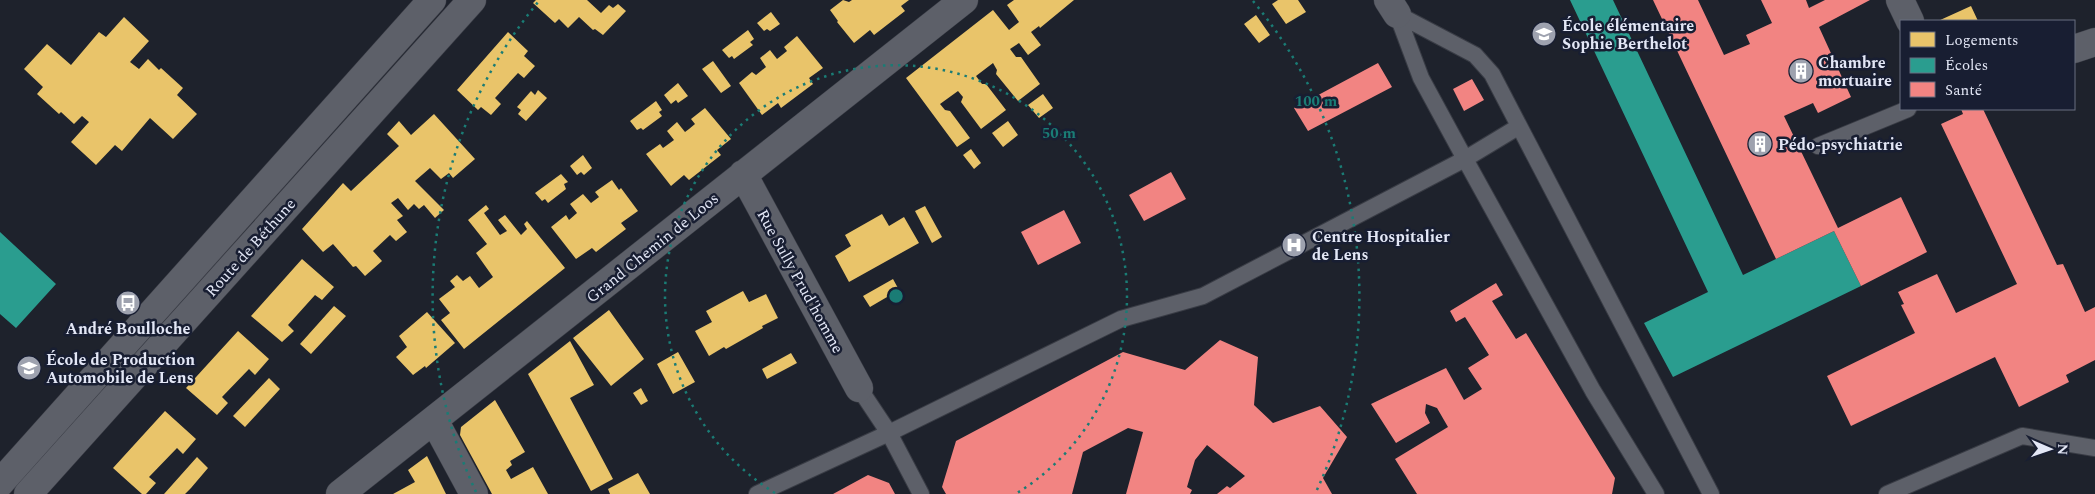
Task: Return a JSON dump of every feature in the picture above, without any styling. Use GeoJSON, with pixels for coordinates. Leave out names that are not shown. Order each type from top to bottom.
{"type":"FeatureCollection","features":[{"type":"Feature","properties":{"kind":"main road","name":"Route de Béthune"},"geometry":{"type":"LineString","coordinates":[[0,483],[432,0]]}},
{"type":"Feature","properties":{"kind":"main road","name":"Route de Béthune"},"geometry":{"type":"LineString","coordinates":[[28,494],[472,0]]}},
{"type":"Feature","properties":{"kind":"main road","name":"Grand Chemin de Loos"},"geometry":{"type":"LineString","coordinates":[[340,494],[964,0]]}},
{"type":"Feature","properties":{"kind":"main road"},"geometry":{"type":"LineString","coordinates":[[1900,0],[1910,20]]}},
{"type":"Feature","properties":{"kind":"main road"},"geometry":{"type":"LineString","coordinates":[[2075,50],[2095,42]]}},
{"type":"Feature","properties":{"kind":"main road","name":"Rue Sully Prud'homme"},"geometry":{"type":"LineString","coordinates":[[743,174],[859,388]]}},
{"type":"Feature","properties":{"kind":"main road"},"geometry":{"type":"LineString","coordinates":[[434,420],[474,494]]}},
{"type":"Feature","properties":{"kind":"lane"},"geometry":{"type":"LineString","coordinates":[[1392,7],[1475,55],[1492,74],[1711,494]]}},
{"type":"Feature","properties":{"kind":"lane"},"geometry":{"type":"LineString","coordinates":[[1392,7],[1421,78],[1593,391],[1656,494]]}},
{"type":"Feature","properties":{"kind":"lane"},"geometry":{"type":"LineString","coordinates":[[1818,146],[1906,110]]}},
{"type":"Feature","properties":{"kind":"lane"},"geometry":{"type":"LineString","coordinates":[[757,494],[889,433],[1121,319],[1203,296],[1465,159],[1518,127]]}},
{"type":"Feature","properties":{"kind":"lane"},"geometry":{"type":"LineString","coordinates":[[859,388],[889,433],[921,494]]}},
{"type":"Feature","properties":{"kind":"lane"},"geometry":{"type":"LineString","coordinates":[[1887,494],[2022,436],[2095,448]]}},
{"type":"Feature","properties":{"kind":"building: Logements"},"geometry":{"type":"Polygon","coordinates":[[[536,0],[587,0],[601,13],[609,5],[613,8],[618,4],[626,11],[603,35],[595,29],[593,30],[579,17],[568,28],[559,19],[555,23],[533,3],[536,0]]]}},
{"type":"Feature","properties":{"kind":"building: Logements"},"geometry":{"type":"Polygon","coordinates":[[[843,0],[849,2],[852,0],[909,0],[901,6],[905,11],[874,35],[870,30],[854,43],[830,10],[843,0]]]}},
{"type":"Feature","properties":{"kind":"building: Logements"},"geometry":{"type":"Polygon","coordinates":[[[1014,0],[1074,0],[1040,28],[1039,26],[1031,32],[1041,45],[1028,55],[1019,43],[1010,49],[1016,57],[1021,57],[1040,84],[1018,101],[996,74],[997,70],[993,63],[976,76],[982,84],[986,84],[1006,110],[981,129],[961,102],[963,97],[958,91],[940,104],[945,110],[950,111],[970,138],[957,147],[906,78],[993,10],[1009,30],[1019,22],[1007,5],[1014,0]]]}},
{"type":"Feature","properties":{"kind":"building: Logements"},"geometry":{"type":"Polygon","coordinates":[[[1278,0],[1298,0],[1306,12],[1286,24],[1272,4],[1278,0]]]}},
{"type":"Feature","properties":{"kind":"building: Logements"},"geometry":{"type":"Polygon","coordinates":[[[1971,6],[1978,20],[1940,20],[1971,6]]]}},
{"type":"Feature","properties":{"kind":"building: Logements"},"geometry":{"type":"Polygon","coordinates":[[[771,12],[780,24],[770,31],[767,29],[764,31],[757,23],[771,12]]]}},
{"type":"Feature","properties":{"kind":"building: Logements"},"geometry":{"type":"Polygon","coordinates":[[[1256,15],[1270,35],[1259,43],[1244,24],[1256,15]]]}},
{"type":"Feature","properties":{"kind":"building: Logements"},"geometry":{"type":"Polygon","coordinates":[[[124,17],[149,41],[130,62],[139,69],[148,59],[159,70],[161,68],[183,88],[177,95],[197,114],[173,139],[150,118],[122,151],[115,145],[96,165],[71,142],[89,122],[82,116],[74,124],[61,112],[59,114],[37,94],[43,87],[24,69],[47,44],[71,65],[99,32],[106,37],[124,17]]]}},
{"type":"Feature","properties":{"kind":"building: Logements"},"geometry":{"type":"Polygon","coordinates":[[[748,30],[754,39],[750,42],[753,45],[734,59],[732,56],[729,58],[722,50],[748,30]]]}},
{"type":"Feature","properties":{"kind":"building: Logements"},"geometry":{"type":"Polygon","coordinates":[[[508,32],[528,51],[524,56],[535,66],[524,78],[518,73],[495,98],[501,104],[491,115],[481,107],[478,110],[457,90],[508,32]]]}},
{"type":"Feature","properties":{"kind":"building: Logements"},"geometry":{"type":"Polygon","coordinates":[[[797,36],[823,68],[809,78],[813,84],[781,108],[778,103],[762,115],[739,83],[752,72],[756,75],[766,67],[760,58],[770,50],[777,59],[787,51],[784,47],[797,36]]]}},
{"type":"Feature","properties":{"kind":"building: Logements"},"geometry":{"type":"Polygon","coordinates":[[[713,61],[731,86],[721,93],[702,69],[713,61]]]}},
{"type":"Feature","properties":{"kind":"building: Logements"},"geometry":{"type":"Polygon","coordinates":[[[678,83],[688,96],[678,103],[676,100],[671,104],[664,95],[678,83]]]}},
{"type":"Feature","properties":{"kind":"building: Logements"},"geometry":{"type":"Polygon","coordinates":[[[538,90],[547,98],[526,121],[518,114],[521,110],[517,107],[531,91],[535,95],[538,90]]]}},
{"type":"Feature","properties":{"kind":"building: Logements"},"geometry":{"type":"Polygon","coordinates":[[[1043,94],[1053,108],[1039,118],[1028,105],[1043,94]]]}},
{"type":"Feature","properties":{"kind":"building: Logements"},"geometry":{"type":"Polygon","coordinates":[[[656,101],[662,110],[659,112],[662,116],[643,130],[641,128],[637,130],[630,121],[656,101]]]}},
{"type":"Feature","properties":{"kind":"building: Logements"},"geometry":{"type":"Polygon","coordinates":[[[705,108],[731,139],[717,150],[721,155],[689,180],[684,175],[671,186],[646,154],[660,144],[663,148],[674,140],[667,131],[677,122],[685,132],[689,129],[695,124],[691,119],[705,108]]]}},
{"type":"Feature","properties":{"kind":"building: Logements"},"geometry":{"type":"Polygon","coordinates":[[[434,114],[475,159],[453,178],[449,173],[441,179],[430,168],[415,181],[444,210],[435,218],[424,205],[419,209],[414,204],[408,210],[398,198],[391,203],[403,216],[397,220],[407,232],[396,241],[390,235],[373,251],[382,261],[365,276],[356,266],[353,267],[333,244],[323,252],[302,229],[343,183],[351,191],[399,146],[387,134],[399,121],[411,135],[434,114]]]}},
{"type":"Feature","properties":{"kind":"building: Logements"},"geometry":{"type":"Polygon","coordinates":[[[1008,121],[1018,135],[1003,147],[992,133],[1008,121]]]}},
{"type":"Feature","properties":{"kind":"building: Logements"},"geometry":{"type":"Polygon","coordinates":[[[971,149],[981,163],[974,169],[963,155],[971,149]]]}},
{"type":"Feature","properties":{"kind":"building: Logements"},"geometry":{"type":"Polygon","coordinates":[[[583,155],[592,168],[584,175],[581,172],[577,175],[570,166],[583,155]]]}},
{"type":"Feature","properties":{"kind":"building: Logements"},"geometry":{"type":"Polygon","coordinates":[[[561,174],[568,182],[564,184],[566,189],[548,203],[545,199],[542,201],[535,193],[561,174]]]}},
{"type":"Feature","properties":{"kind":"building: Logements"},"geometry":{"type":"Polygon","coordinates":[[[612,180],[619,190],[621,188],[638,211],[621,223],[626,229],[596,252],[592,248],[576,259],[551,227],[566,215],[569,220],[577,213],[570,204],[583,194],[591,203],[599,197],[595,192],[612,180]]]}},
{"type":"Feature","properties":{"kind":"building: Logements"},"geometry":{"type":"Polygon","coordinates":[[[486,205],[489,209],[484,213],[500,235],[507,231],[498,220],[505,215],[521,235],[527,229],[524,224],[527,221],[565,268],[464,349],[441,320],[450,313],[439,299],[455,287],[450,281],[457,275],[463,281],[470,276],[479,288],[493,277],[476,253],[487,244],[468,220],[486,205]]]}},
{"type":"Feature","properties":{"kind":"building: Logements"},"geometry":{"type":"Polygon","coordinates":[[[925,206],[942,237],[932,243],[915,211],[925,206]]]}},
{"type":"Feature","properties":{"kind":"building: Logements"},"geometry":{"type":"Polygon","coordinates":[[[882,214],[889,226],[904,217],[919,243],[849,282],[835,256],[851,246],[845,235],[882,214]]]}},
{"type":"Feature","properties":{"kind":"building: Logements"},"geometry":{"type":"Polygon","coordinates":[[[302,259],[334,287],[322,300],[315,295],[288,325],[294,331],[282,342],[251,316],[302,259]]]}},
{"type":"Feature","properties":{"kind":"building: Logements"},"geometry":{"type":"Polygon","coordinates":[[[893,279],[899,290],[870,307],[863,296],[893,279]]]}},
{"type":"Feature","properties":{"kind":"building: Logements"},"geometry":{"type":"Polygon","coordinates":[[[743,291],[749,302],[766,294],[778,318],[726,349],[724,347],[709,356],[695,331],[712,322],[706,311],[743,291]]]}},
{"type":"Feature","properties":{"kind":"building: Logements"},"geometry":{"type":"Polygon","coordinates":[[[334,306],[346,316],[311,354],[300,344],[334,306]]]}},
{"type":"Feature","properties":{"kind":"building: Logements"},"geometry":{"type":"Polygon","coordinates":[[[609,310],[644,359],[611,386],[573,338],[609,310]]]}},
{"type":"Feature","properties":{"kind":"building: Logements"},"geometry":{"type":"Polygon","coordinates":[[[427,312],[455,343],[426,368],[425,366],[413,375],[396,357],[407,347],[399,336],[427,312]]]}},
{"type":"Feature","properties":{"kind":"building: Logements"},"geometry":{"type":"Polygon","coordinates":[[[238,331],[269,359],[255,375],[249,369],[222,397],[228,403],[217,415],[186,388],[238,331]]]}},
{"type":"Feature","properties":{"kind":"building: Logements"},"geometry":{"type":"Polygon","coordinates":[[[570,341],[594,385],[570,398],[613,479],[591,491],[528,374],[570,341]]]}},
{"type":"Feature","properties":{"kind":"building: Logements"},"geometry":{"type":"Polygon","coordinates":[[[678,352],[695,382],[673,394],[657,364],[678,352]]]}},
{"type":"Feature","properties":{"kind":"building: Logements"},"geometry":{"type":"Polygon","coordinates":[[[791,353],[797,363],[767,379],[762,369],[791,353]]]}},
{"type":"Feature","properties":{"kind":"building: Logements"},"geometry":{"type":"Polygon","coordinates":[[[269,378],[280,389],[245,427],[233,416],[269,378]]]}},
{"type":"Feature","properties":{"kind":"building: Logements"},"geometry":{"type":"Polygon","coordinates":[[[641,388],[648,401],[641,405],[633,393],[641,388]]]}},
{"type":"Feature","properties":{"kind":"building: Logements"},"geometry":{"type":"Polygon","coordinates":[[[495,400],[525,452],[510,461],[512,465],[506,470],[511,479],[533,467],[548,494],[492,494],[460,435],[461,427],[495,400]]]}},
{"type":"Feature","properties":{"kind":"building: Logements"},"geometry":{"type":"Polygon","coordinates":[[[165,411],[196,439],[183,454],[177,448],[149,477],[156,483],[146,494],[142,494],[113,468],[165,411]]]}},
{"type":"Feature","properties":{"kind":"building: Logements"},"geometry":{"type":"Polygon","coordinates":[[[427,456],[446,494],[393,494],[415,482],[408,470],[427,456]]]}},
{"type":"Feature","properties":{"kind":"building: Logements"},"geometry":{"type":"Polygon","coordinates":[[[197,457],[208,468],[191,488],[185,494],[164,494],[197,457]]]}},
{"type":"Feature","properties":{"kind":"building: Logements"},"geometry":{"type":"Polygon","coordinates":[[[638,473],[650,494],[610,494],[608,489],[638,473]]]}},
{"type":"Feature","properties":{"kind":"building: Écoles"},"geometry":{"type":"Polygon","coordinates":[[[1570,0],[1613,0],[1743,275],[1834,231],[1861,286],[1673,377],[1644,323],[1708,292],[1570,0]]]}},
{"type":"Feature","properties":{"kind":"building: Écoles"},"geometry":{"type":"Polygon","coordinates":[[[0,232],[56,284],[16,328],[0,314],[0,232]]]}},
{"type":"Feature","properties":{"kind":"building: Santé","name":"Pédo-psychiatrie"},"geometry":{"type":"Polygon","coordinates":[[[1653,0],[1698,0],[1724,55],[1750,44],[1746,35],[1772,23],[1761,0],[1806,0],[1809,8],[1825,0],[1870,0],[1819,27],[1851,97],[1818,113],[1813,103],[1784,116],[1838,228],[1901,197],[1927,252],[1861,286],[1834,231],[1776,259],[1653,0]]]}},
{"type":"Feature","properties":{"kind":"building: Santé"},"geometry":{"type":"Polygon","coordinates":[[[1378,63],[1392,87],[1308,131],[1294,108],[1378,63]]]}},
{"type":"Feature","properties":{"kind":"building: Santé"},"geometry":{"type":"Polygon","coordinates":[[[1472,79],[1484,100],[1464,111],[1453,89],[1472,79]]]}},
{"type":"Feature","properties":{"kind":"building: Santé"},"geometry":{"type":"Polygon","coordinates":[[[1961,110],[1983,110],[2057,265],[2063,264],[2085,312],[2095,307],[2095,360],[2066,375],[2069,382],[2019,407],[1995,357],[1851,426],[1827,376],[1915,333],[1901,305],[1904,304],[1898,292],[1937,274],[1956,313],[2017,284],[1941,124],[1963,114],[1961,110]]]}},
{"type":"Feature","properties":{"kind":"building: Santé"},"geometry":{"type":"Polygon","coordinates":[[[1171,172],[1186,199],[1144,221],[1129,195],[1171,172]]]}},
{"type":"Feature","properties":{"kind":"building: Santé"},"geometry":{"type":"Polygon","coordinates":[[[1064,210],[1081,243],[1038,265],[1021,232],[1064,210]]]}},
{"type":"Feature","properties":{"kind":"building: Santé"},"geometry":{"type":"Polygon","coordinates":[[[1496,283],[1503,295],[1492,301],[1516,339],[1526,333],[1615,478],[1612,494],[1417,494],[1395,459],[1448,427],[1437,408],[1426,404],[1425,413],[1430,423],[1396,443],[1371,404],[1446,368],[1464,400],[1482,389],[1468,368],[1489,355],[1465,317],[1456,322],[1450,311],[1496,283]]]}},
{"type":"Feature","properties":{"kind":"building: Santé"},"geometry":{"type":"Polygon","coordinates":[[[1220,340],[1258,357],[1254,405],[1273,423],[1320,406],[1347,437],[1323,478],[1332,494],[1217,494],[1227,486],[1230,488],[1245,476],[1207,445],[1195,460],[1187,487],[1192,490],[1190,494],[1126,494],[1143,432],[1128,428],[1083,452],[1072,494],[946,494],[942,487],[956,441],[1123,352],[1185,370],[1220,340]]]}},
{"type":"Feature","properties":{"kind":"building: Santé"},"geometry":{"type":"Polygon","coordinates":[[[868,475],[889,483],[895,494],[833,494],[868,475]]]}},
{"type":"Feature","properties":{"kind":"place","name":"École élémentaire Sophie Berthelot"},"geometry":{"type":"Point","coordinates":[1544,34]}},
{"type":"Feature","properties":{"kind":"place","name":"Chambre mortuaire"},"geometry":{"type":"Point","coordinates":[1801,71]}},
{"type":"Feature","properties":{"kind":"place","name":"Pédo-psychiatrie"},"geometry":{"type":"Point","coordinates":[1760,144]}},
{"type":"Feature","properties":{"kind":"place","name":"Centre Hospitalier de Lens"},"geometry":{"type":"Point","coordinates":[1294,245]}},
{"type":"Feature","properties":{"kind":"place","name":"André Boulloche"},"geometry":{"type":"Point","coordinates":[128,303]}},
{"type":"Feature","properties":{"kind":"place","name":"École de Production Automobile de Lens"},"geometry":{"type":"Point","coordinates":[29,368]}}]}
